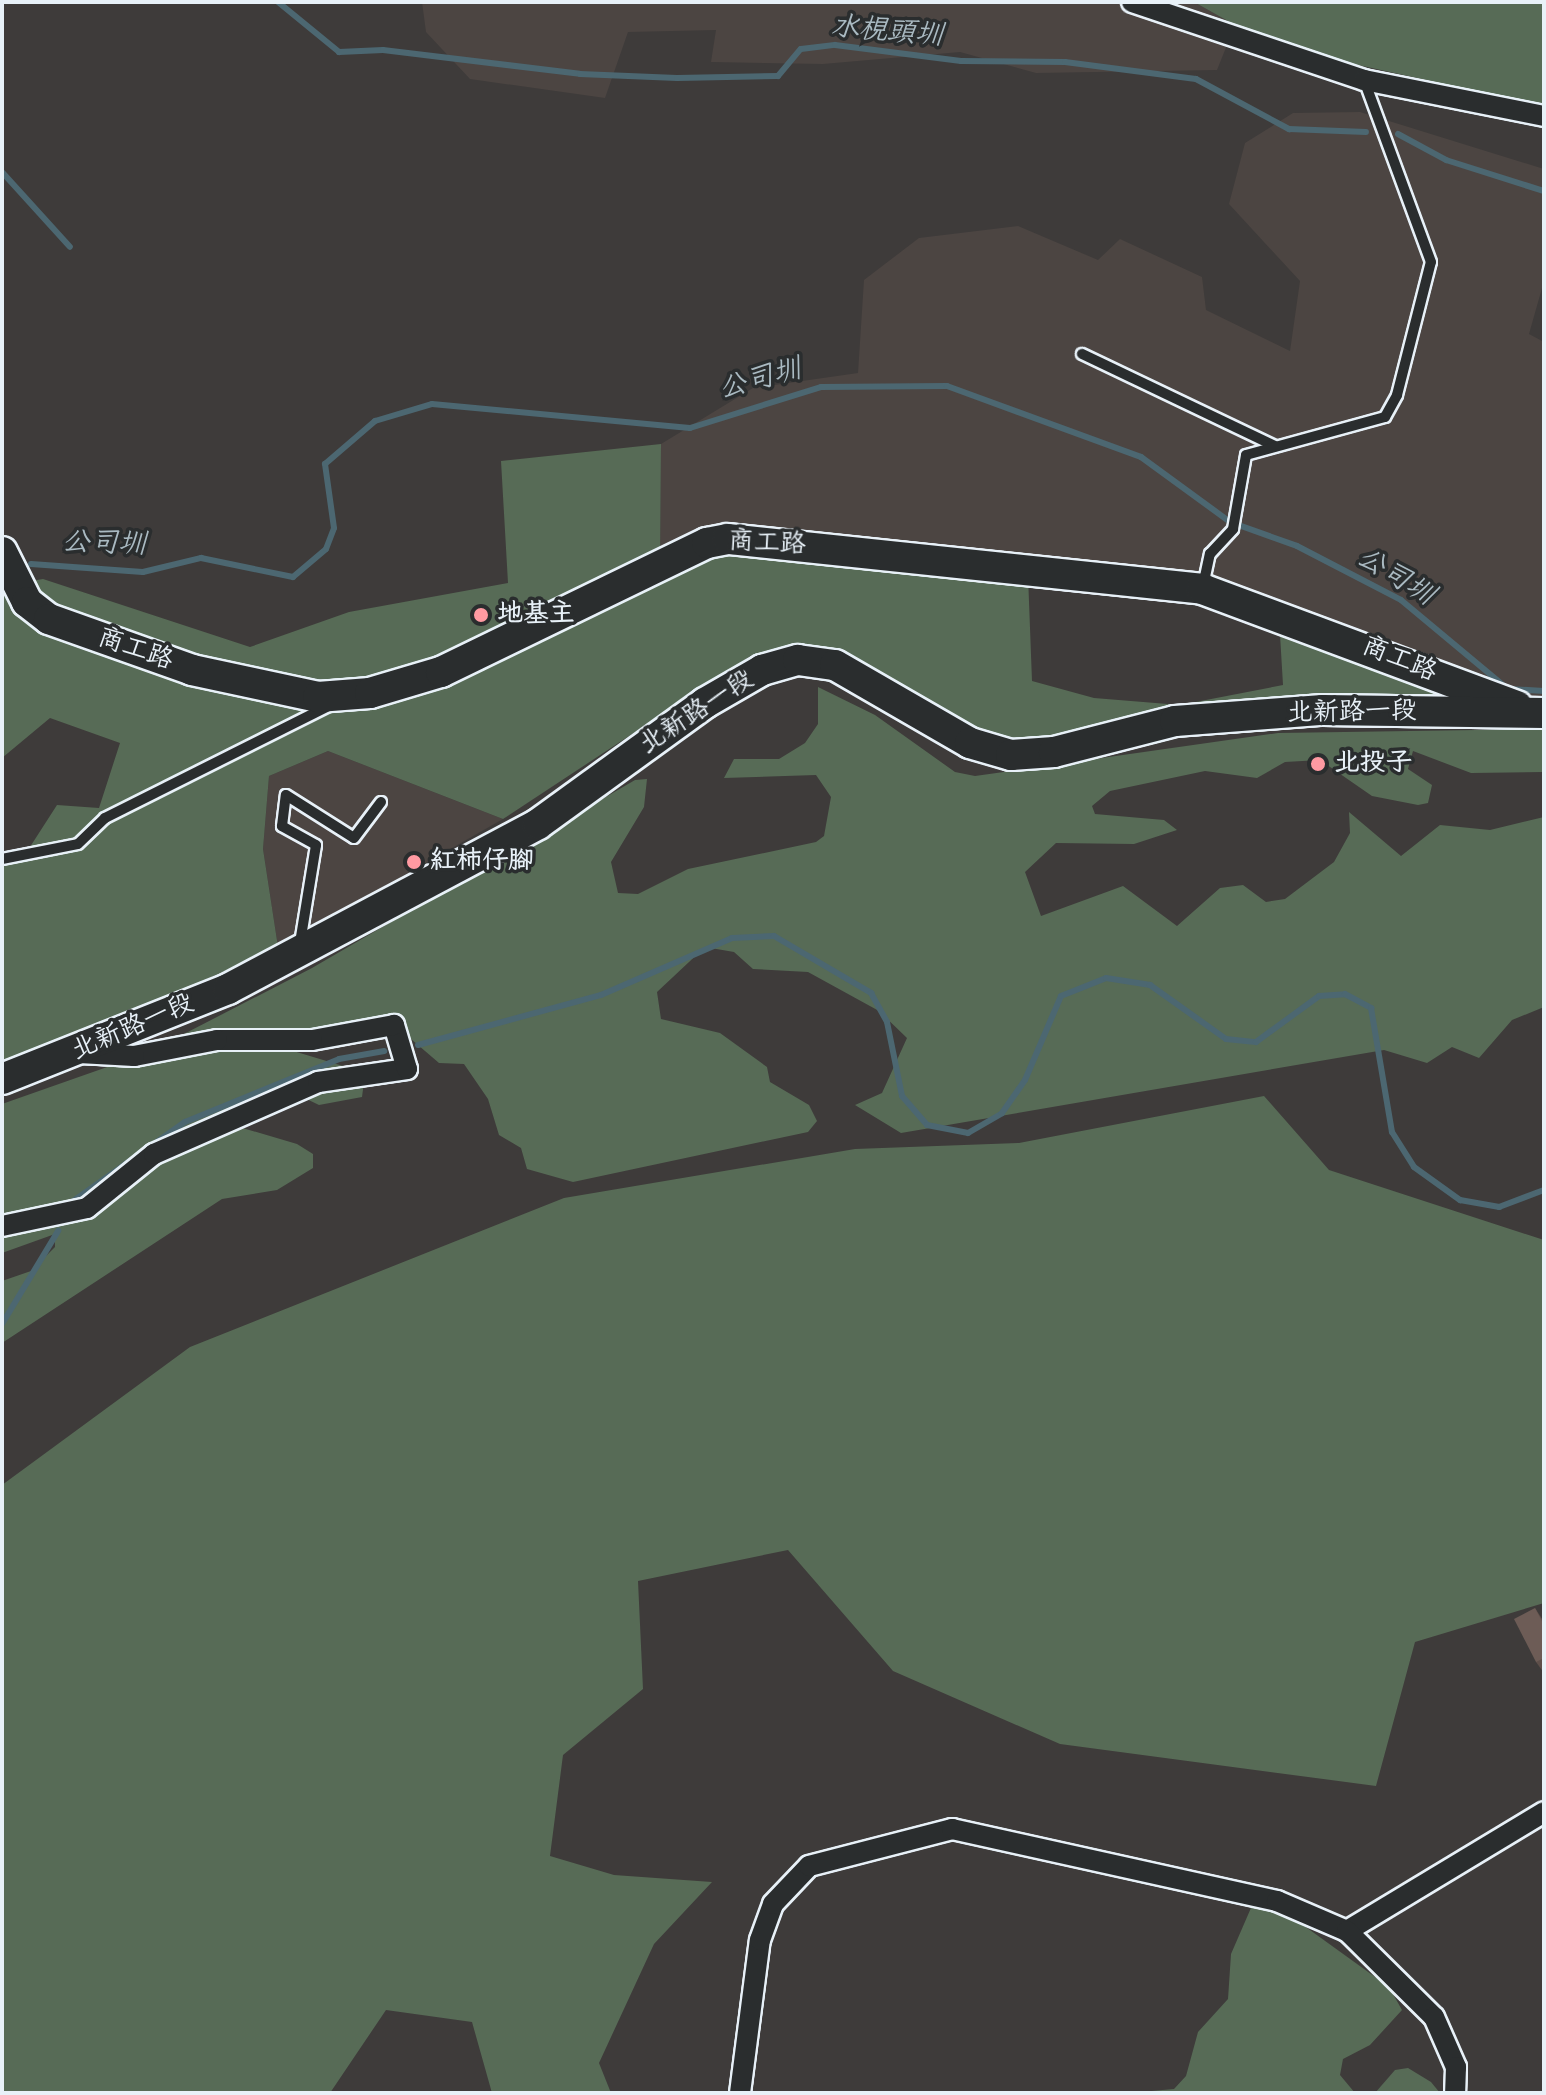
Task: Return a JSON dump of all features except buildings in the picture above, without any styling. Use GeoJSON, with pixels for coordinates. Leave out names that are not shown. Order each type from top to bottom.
{"type":"FeatureCollection","features":[{"type":"Feature","properties":{"kind":"main road","name":"商工路"},"geometry":{"type":"LineString","coordinates":[[2,552],[27,602],[49,619],[192,670],[270,691],[341,698],[441,672],[707,543],[728,539],[1202,589],[1542,714]]}},
{"type":"Feature","properties":{"kind":"main road","name":"北新路一段"},"geometry":{"type":"LineString","coordinates":[[2,1079],[75,1053],[228,989],[538,824],[705,703],[762,670],[798,660],[835,665],[970,743],[1011,755],[1054,752],[1190,720],[1323,710],[1542,714]]}},
{"type":"Feature","properties":{"kind":"street"},"geometry":{"type":"LineString","coordinates":[[1132,2],[1364,80],[1544,116]]}},
{"type":"Feature","properties":{"kind":"street"},"geometry":{"type":"LineString","coordinates":[[2,1226],[87,1208],[154,1154],[306,1086],[407,1069],[394,1025],[312,1040],[217,1040],[134,1056],[75,1053]]}},
{"type":"Feature","properties":{"kind":"street"},"geometry":{"type":"LineString","coordinates":[[1347,1931],[1544,1812]]}},
{"type":"Feature","properties":{"kind":"street"},"geometry":{"type":"LineString","coordinates":[[740,2093],[760,1940],[773,1904],[809,1866],[882,1843],[952,1829],[1030,1842],[1277,1901],[1347,1931],[1434,2017],[1456,2067],[1455,2093]]}},
{"type":"Feature","properties":{"kind":"lane"},"geometry":{"type":"LineString","coordinates":[[1202,589],[1210,554],[1233,529],[1246,455],[1385,417],[1397,395],[1431,262],[1364,80]]}},
{"type":"Feature","properties":{"kind":"lane"},"geometry":{"type":"LineString","coordinates":[[1082,354],[1275,446]]}},
{"type":"Feature","properties":{"kind":"lane"},"geometry":{"type":"LineString","coordinates":[[2,859],[78,844],[105,818],[326,713],[341,698]]}},
{"type":"Feature","properties":{"kind":"lane"},"geometry":{"type":"LineString","coordinates":[[299,949],[316,845],[282,826],[286,795],[354,838],[381,802]]}},
{"type":"Feature","properties":{"kind":"shaded area"},"geometry":{"type":"Polygon","coordinates":[[[422,2],[1194,2],[1235,25],[1217,70],[1036,73],[960,52],[823,64],[711,62],[716,30],[628,32],[605,98],[470,79],[426,32],[422,2]]]}},
{"type":"Feature","properties":{"kind":"shaded area"},"geometry":{"type":"Polygon","coordinates":[[[1360,112],[1544,169],[1544,281],[1529,334],[1544,342],[1544,707],[1180,594],[1028,575],[660,575],[661,444],[753,388],[858,373],[864,280],[919,238],[1018,226],[1098,260],[1120,239],[1202,277],[1206,310],[1290,351],[1300,281],[1229,204],[1245,143],[1293,113],[1360,112]]]}},
{"type":"Feature","properties":{"kind":"shaded area"},"geometry":{"type":"Polygon","coordinates":[[[328,751],[503,819],[278,947],[263,849],[269,776],[328,751]]]}},
{"type":"Feature","properties":{"kind":"green space"},"geometry":{"type":"Polygon","coordinates":[[[1194,2],[1544,2],[1544,106],[1340,61],[1235,25],[1194,2]]]}},
{"type":"Feature","properties":{"kind":"green space"},"geometry":{"type":"Polygon","coordinates":[[[661,444],[660,574],[735,547],[1028,575],[1032,681],[1094,698],[1180,705],[1283,685],[1279,618],[1537,709],[1000,748],[834,655],[752,655],[503,819],[328,751],[269,776],[263,849],[278,947],[2,1071],[2,858],[28,850],[57,805],[99,808],[120,743],[50,718],[2,758],[2,586],[43,579],[250,647],[349,612],[508,583],[501,461],[661,444]]]}},
{"type":"Feature","properties":{"kind":"green space"},"geometry":{"type":"Polygon","coordinates":[[[818,687],[875,715],[955,772],[975,776],[1278,733],[1544,729],[1544,772],[1471,773],[1413,751],[1408,769],[1432,785],[1428,803],[1418,805],[1372,796],[1320,760],[1285,762],[1257,778],[1205,771],[1110,791],[1092,806],[1095,814],[1164,820],[1177,830],[1134,844],[1056,843],[1025,872],[1041,916],[1123,886],[1177,926],[1220,888],[1243,885],[1266,902],[1285,899],[1334,862],[1350,833],[1349,812],[1401,856],[1440,825],[1490,830],[1544,817],[1544,1007],[1512,1020],[1479,1058],[1452,1047],[1427,1063],[1384,1050],[901,1133],[855,1105],[882,1093],[907,1038],[879,1011],[808,972],[753,969],[734,952],[705,947],[657,992],[661,1019],[720,1033],[767,1067],[770,1082],[809,1105],[817,1121],[808,1132],[573,1182],[527,1169],[521,1148],[499,1135],[488,1099],[464,1064],[439,1063],[411,1039],[364,1033],[299,1039],[290,1050],[353,1069],[364,1082],[362,1097],[319,1105],[294,1093],[265,1091],[229,1124],[297,1144],[313,1154],[313,1168],[277,1190],[222,1199],[2,1343],[2,1281],[31,1271],[55,1247],[55,1234],[2,1253],[2,1104],[147,1053],[312,968],[635,780],[647,779],[644,807],[611,862],[618,893],[638,894],[688,869],[816,842],[824,836],[831,797],[816,775],[724,778],[734,759],[779,759],[805,743],[818,724],[818,687]]]}},
{"type":"Feature","properties":{"kind":"green space"},"geometry":{"type":"Polygon","coordinates":[[[1264,1096],[1329,1170],[1544,1240],[1544,1603],[1415,1642],[1376,1786],[1060,1744],[893,1671],[788,1550],[638,1581],[643,1689],[563,1755],[550,1856],[614,1875],[712,1882],[654,1944],[599,2063],[611,2093],[492,2093],[472,2022],[386,2010],[330,2093],[2,2093],[2,1485],[190,1347],[564,1198],[855,1149],[1019,1143],[1264,1096]]]}},
{"type":"Feature","properties":{"kind":"green space"},"geometry":{"type":"Polygon","coordinates":[[[1254,1901],[1278,1907],[1389,1987],[1402,2010],[1370,2045],[1343,2059],[1340,2075],[1355,2093],[1129,2093],[1174,2089],[1186,2076],[1198,2032],[1228,1999],[1231,1954],[1254,1901]]]}},
{"type":"Feature","properties":{"kind":"green space"},"geometry":{"type":"Polygon","coordinates":[[[1408,2068],[1431,2082],[1440,2093],[1375,2093],[1395,2070],[1408,2068]]]}},
{"type":"Feature","properties":{"kind":"waterway","name":"水梘頭圳"},"geometry":{"type":"LineString","coordinates":[[278,2],[339,52],[383,50],[580,74],[677,78],[778,76],[801,49],[835,45],[961,61],[1065,62],[1196,79],[1289,129],[1366,132]]}},
{"type":"Feature","properties":{"kind":"waterway","name":"水梘頭圳"},"geometry":{"type":"LineString","coordinates":[[1398,134],[1446,160],[1544,191]]}},
{"type":"Feature","properties":{"kind":"waterway"},"geometry":{"type":"LineString","coordinates":[[2,172],[70,247]]}},
{"type":"Feature","properties":{"kind":"waterway","name":"公司圳"},"geometry":{"type":"LineString","coordinates":[[31,564],[143,572],[201,558],[293,577],[326,549],[334,528],[325,464],[375,421],[432,404],[690,428],[821,387],[947,386],[1141,457],[1230,522],[1297,546],[1401,600],[1508,689],[1544,691]]}},
{"type":"Feature","properties":{"kind":"waterway","name":"公司圳"},"geometry":{"type":"LineString","coordinates":[[418,1045],[601,995],[732,938],[774,936],[871,993],[887,1022],[902,1096],[927,1125],[968,1133],[1002,1113],[1025,1080],[1061,996],[1106,978],[1150,985],[1226,1039],[1256,1042],[1319,996],[1345,994],[1371,1008],[1392,1132],[1414,1167],[1460,1200],[1499,1207],[1544,1190]]}},
{"type":"Feature","properties":{"kind":"waterway","name":"公司圳"},"geometry":{"type":"LineString","coordinates":[[69,1204],[185,1122],[339,1059],[384,1051]]}},
{"type":"Feature","properties":{"kind":"waterway","name":"公司圳"},"geometry":{"type":"LineString","coordinates":[[2,1324],[58,1231]]}},
{"type":"Feature","properties":{"kind":"place","name":"地基主"},"geometry":{"type":"Point","coordinates":[481,615]}},
{"type":"Feature","properties":{"kind":"place","name":"北投子"},"geometry":{"type":"Point","coordinates":[1318,764]}},
{"type":"Feature","properties":{"kind":"place","name":"紅柿仔腳"},"geometry":{"type":"Point","coordinates":[414,862]}}]}
